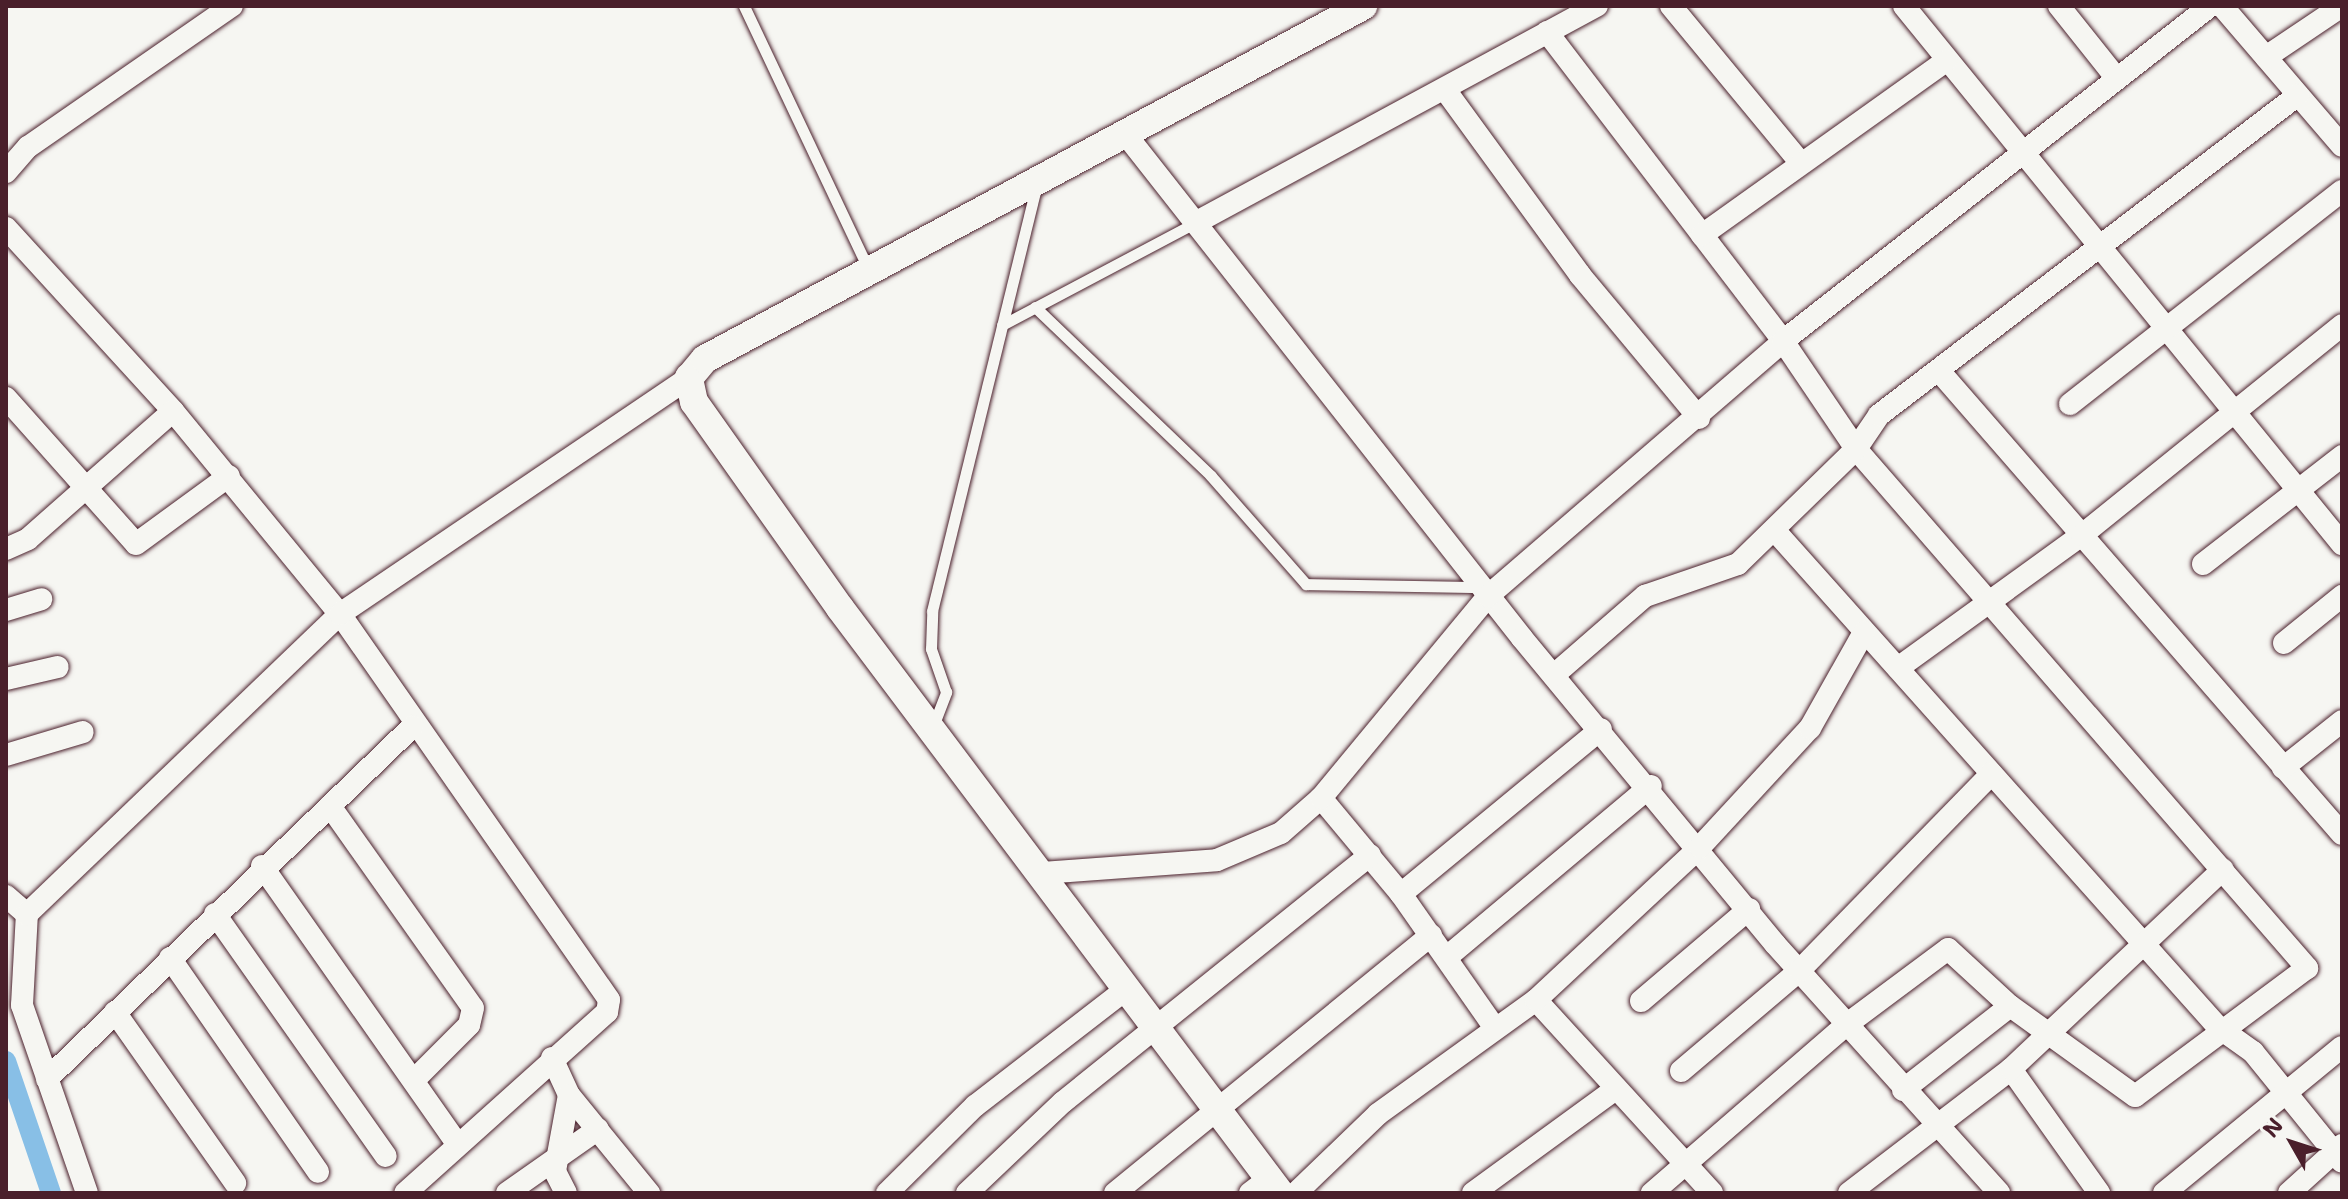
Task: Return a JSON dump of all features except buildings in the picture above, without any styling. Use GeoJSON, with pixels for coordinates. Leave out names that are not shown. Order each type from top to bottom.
{"type":"FeatureCollection","features":[{"type":"Feature","properties":{"kind":"street"},"geometry":{"type":"LineString","coordinates":[[6,172],[28,147],[232,6]]}},
{"type":"Feature","properties":{"kind":"street"},"geometry":{"type":"LineString","coordinates":[[87,1193],[19,993],[27,914],[340,614],[689,378],[705,359],[1037,185],[1363,6]]}},
{"type":"Feature","properties":{"kind":"street"},"geometry":{"type":"LineString","coordinates":[[1195,223],[1446,91],[1597,6]]}},
{"type":"Feature","properties":{"kind":"street"},"geometry":{"type":"LineString","coordinates":[[1671,6],[1800,162]]}},
{"type":"Feature","properties":{"kind":"street"},"geometry":{"type":"LineString","coordinates":[[1904,6],[2095,249],[2342,544]]}},
{"type":"Feature","properties":{"kind":"street"},"geometry":{"type":"LineString","coordinates":[[2059,6],[2114,75]]}},
{"type":"Feature","properties":{"kind":"street"},"geometry":{"type":"LineString","coordinates":[[1042,873],[1243,854],[1321,798],[1484,591],[1699,418],[1783,341],[2020,154],[2114,75],[2210,6]]}},
{"type":"Feature","properties":{"kind":"street"},"geometry":{"type":"LineString","coordinates":[[2222,6],[2342,146]]}},
{"type":"Feature","properties":{"kind":"street"},"geometry":{"type":"LineString","coordinates":[[2266,57],[2339,14]]}},
{"type":"Feature","properties":{"kind":"street"},"geometry":{"type":"LineString","coordinates":[[1547,32],[1783,341],[1856,449],[1984,601],[2307,968],[2139,1096],[2010,1006],[1948,949],[1846,1025],[1652,1193]]}},
{"type":"Feature","properties":{"kind":"street"},"geometry":{"type":"LineString","coordinates":[[1702,235],[1800,162],[1946,61]]}},
{"type":"Feature","properties":{"kind":"street"},"geometry":{"type":"LineString","coordinates":[[1446,91],[1562,251],[1699,418]]}},
{"type":"Feature","properties":{"kind":"street"},"geometry":{"type":"LineString","coordinates":[[1554,675],[1645,596],[1728,570],[1776,532],[1856,449],[1879,415],[1940,372],[2095,249],[2298,95]]}},
{"type":"Feature","properties":{"kind":"street"},"geometry":{"type":"LineString","coordinates":[[1127,136],[1484,591],[1651,786],[1846,1025],[1937,1129],[1999,1193]]}},
{"type":"Feature","properties":{"kind":"street"},"geometry":{"type":"LineString","coordinates":[[2070,404],[2342,191]]}},
{"type":"Feature","properties":{"kind":"street"},"geometry":{"type":"LineString","coordinates":[[6,228],[173,411],[340,614],[413,726],[609,1000],[607,1012],[457,1143],[405,1193]]}},
{"type":"Feature","properties":{"kind":"street"},"geometry":{"type":"LineString","coordinates":[[1898,668],[1984,601],[2082,535],[2342,325]]}},
{"type":"Feature","properties":{"kind":"street"},"geometry":{"type":"LineString","coordinates":[[1940,372],[2342,834]]}},
{"type":"Feature","properties":{"kind":"street"},"geometry":{"type":"LineString","coordinates":[[689,378],[694,402],[932,729],[1220,1114],[1267,1188]]}},
{"type":"Feature","properties":{"kind":"street"},"geometry":{"type":"LineString","coordinates":[[6,398],[139,544],[229,476]]}},
{"type":"Feature","properties":{"kind":"street"},"geometry":{"type":"LineString","coordinates":[[6,549],[32,535],[85,484],[173,411]]}},
{"type":"Feature","properties":{"kind":"street"},"geometry":{"type":"LineString","coordinates":[[2203,564],[2342,456]]}},
{"type":"Feature","properties":{"kind":"street"},"geometry":{"type":"LineString","coordinates":[[1776,532],[2224,1032],[2253,1052],[2285,1095],[2339,1153],[2289,1193]]}},
{"type":"Feature","properties":{"kind":"street"},"geometry":{"type":"LineString","coordinates":[[2284,643],[2342,596]]}},
{"type":"Feature","properties":{"kind":"street"},"geometry":{"type":"LineString","coordinates":[[6,610],[41,599]]}},
{"type":"Feature","properties":{"kind":"street"},"geometry":{"type":"LineString","coordinates":[[1296,1193],[1378,1114],[1492,1024],[1536,1000],[1700,847],[1810,728],[1864,632]]}},
{"type":"Feature","properties":{"kind":"street"},"geometry":{"type":"LineString","coordinates":[[6,679],[58,667]]}},
{"type":"Feature","properties":{"kind":"street"},"geometry":{"type":"LineString","coordinates":[[2283,768],[2342,721]]}},
{"type":"Feature","properties":{"kind":"street"},"geometry":{"type":"LineString","coordinates":[[47,1079],[262,866],[413,726]]}},
{"type":"Feature","properties":{"kind":"street"},"geometry":{"type":"LineString","coordinates":[[1401,894],[1601,729]]}},
{"type":"Feature","properties":{"kind":"street"},"geometry":{"type":"LineString","coordinates":[[6,755],[83,732]]}},
{"type":"Feature","properties":{"kind":"street"},"geometry":{"type":"LineString","coordinates":[[1681,1071],[1800,970],[1991,774]]}},
{"type":"Feature","properties":{"kind":"street"},"geometry":{"type":"LineString","coordinates":[[1447,957],[1651,786]]}},
{"type":"Feature","properties":{"kind":"street"},"geometry":{"type":"LineString","coordinates":[[1321,798],[1401,894],[1492,1024]]}},
{"type":"Feature","properties":{"kind":"street"},"geometry":{"type":"LineString","coordinates":[[330,806],[473,1008],[469,1025],[414,1080]]}},
{"type":"Feature","properties":{"kind":"street"},"geometry":{"type":"LineString","coordinates":[[967,1193],[1153,1026],[1370,855]]}},
{"type":"Feature","properties":{"kind":"street"},"geometry":{"type":"LineString","coordinates":[[262,866],[457,1143]]}},
{"type":"Feature","properties":{"kind":"street"},"geometry":{"type":"LineString","coordinates":[[1850,1192],[1937,1129],[2011,1069],[2142,939],[2223,869]]}},
{"type":"Feature","properties":{"kind":"street"},"geometry":{"type":"LineString","coordinates":[[6,896],[27,914]]}},
{"type":"Feature","properties":{"kind":"street"},"geometry":{"type":"LineString","coordinates":[[1641,1001],[1749,909]]}},
{"type":"Feature","properties":{"kind":"street"},"geometry":{"type":"LineString","coordinates":[[215,914],[386,1156]]}},
{"type":"Feature","properties":{"kind":"street"},"geometry":{"type":"LineString","coordinates":[[1115,1193],[1220,1114],[1431,935]]}},
{"type":"Feature","properties":{"kind":"street"},"geometry":{"type":"LineString","coordinates":[[170,958],[318,1172]]}},
{"type":"Feature","properties":{"kind":"street"},"geometry":{"type":"LineString","coordinates":[[887,1193],[975,1106],[1125,990]]}},
{"type":"Feature","properties":{"kind":"street"},"geometry":{"type":"LineString","coordinates":[[1536,1000],[1614,1090],[1712,1193]]}},
{"type":"Feature","properties":{"kind":"street"},"geometry":{"type":"LineString","coordinates":[[1903,1090],[2010,1006]]}},
{"type":"Feature","properties":{"kind":"street"},"geometry":{"type":"LineString","coordinates":[[115,1012],[235,1183]]}},
{"type":"Feature","properties":{"kind":"street"},"geometry":{"type":"LineString","coordinates":[[2164,1193],[2342,1047]]}},
{"type":"Feature","properties":{"kind":"street"},"geometry":{"type":"LineString","coordinates":[[552,1058],[569,1095],[649,1193]]}},
{"type":"Feature","properties":{"kind":"street"},"geometry":{"type":"LineString","coordinates":[[2011,1069],[2099,1193]]}},
{"type":"Feature","properties":{"kind":"street"},"geometry":{"type":"LineString","coordinates":[[1473,1193],[1614,1090]]}},
{"type":"Feature","properties":{"kind":"street"},"geometry":{"type":"LineString","coordinates":[[566,1193],[555,1176],[569,1095]]}},
{"type":"Feature","properties":{"kind":"street"},"geometry":{"type":"LineString","coordinates":[[507,1193],[559,1149],[598,1129]]}},
{"type":"Feature","properties":{"kind":"lane"},"geometry":{"type":"LineString","coordinates":[[744,6],[871,272]]}},
{"type":"Feature","properties":{"kind":"lane"},"geometry":{"type":"LineString","coordinates":[[932,729],[946,692],[931,649],[932,611],[1037,185]]}},
{"type":"Feature","properties":{"kind":"lane"},"geometry":{"type":"LineString","coordinates":[[1002,325],[1195,223]]}},
{"type":"Feature","properties":{"kind":"lane"},"geometry":{"type":"LineString","coordinates":[[1035,307],[1211,476],[1306,584],[1484,591]]}},
{"type":"Feature","properties":{"kind":"waterway"},"geometry":{"type":"LineString","coordinates":[[6,1061],[51,1193]]}}]}
